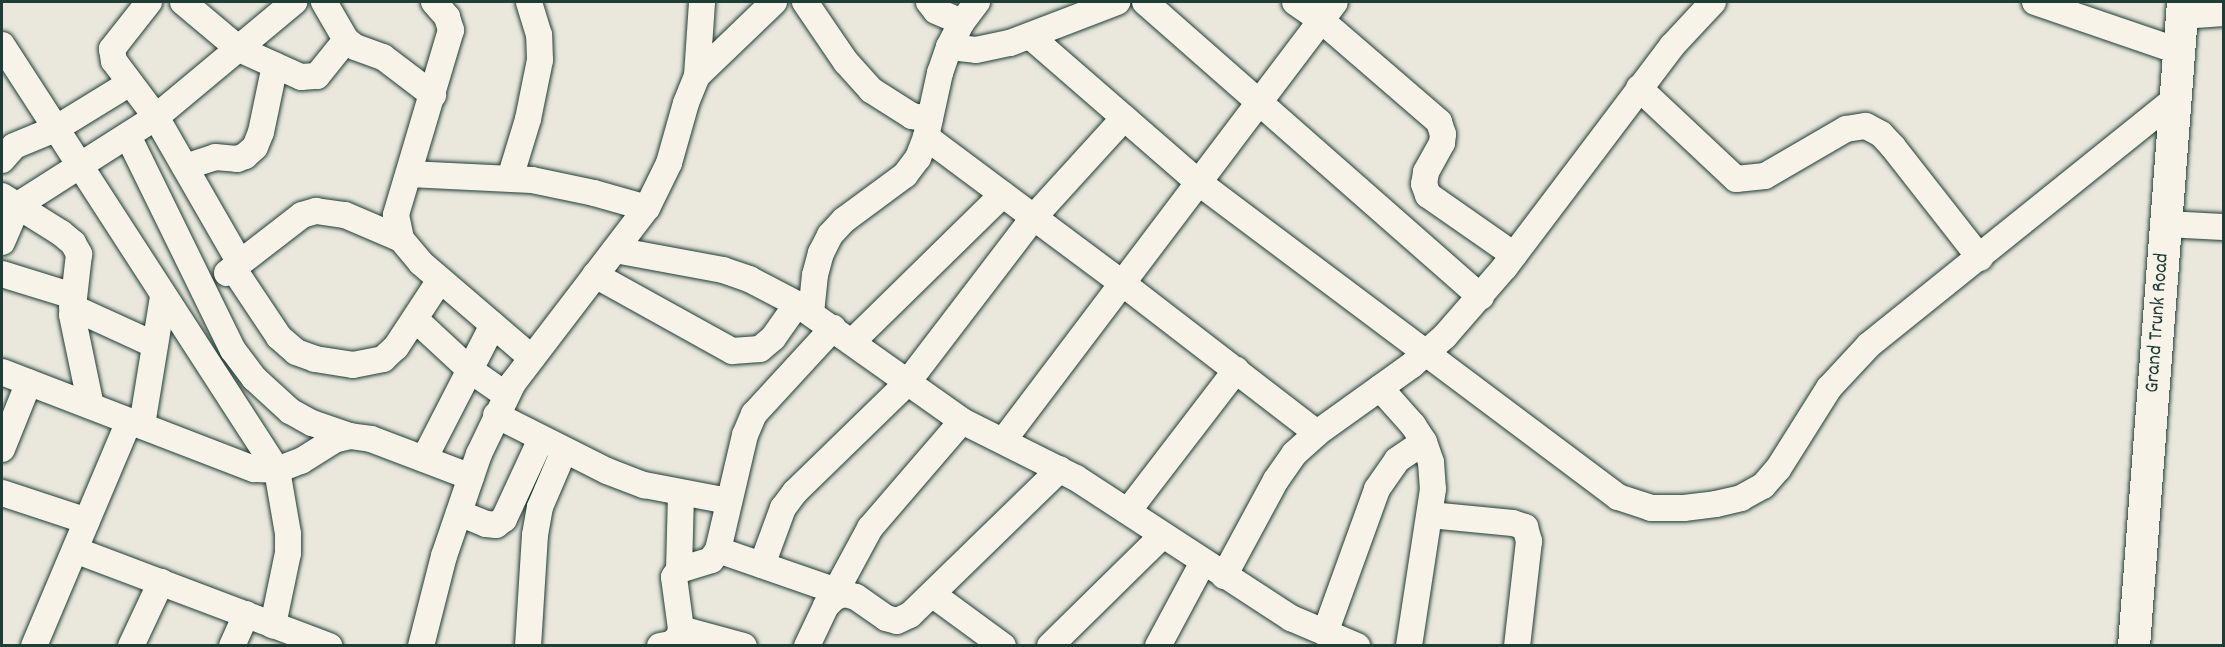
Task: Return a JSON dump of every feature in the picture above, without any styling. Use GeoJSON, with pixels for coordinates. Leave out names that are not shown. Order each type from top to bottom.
{"type":"FeatureCollection","features":[{"type":"Feature","properties":{"kind":"main road","name":"Grand Trunk Road"},"geometry":{"type":"LineString","coordinates":[[2134,645],[2182,9]]}},
{"type":"Feature","properties":{"kind":"street"},"geometry":{"type":"LineString","coordinates":[[149,2],[112,49],[114,61],[156,117],[236,265],[279,337],[296,352],[315,359],[353,365],[383,359],[396,347],[440,280]]}},
{"type":"Feature","properties":{"kind":"street"},"geometry":{"type":"LineString","coordinates":[[183,2],[239,49],[301,77],[317,76],[346,40]]}},
{"type":"Feature","properties":{"kind":"street"},"geometry":{"type":"LineString","coordinates":[[10,200],[79,167],[156,117],[294,2]]}},
{"type":"Feature","properties":{"kind":"street"},"geometry":{"type":"LineString","coordinates":[[324,2],[346,40],[356,47],[383,57],[433,95]]}},
{"type":"Feature","properties":{"kind":"street"},"geometry":{"type":"LineString","coordinates":[[434,2],[447,17],[451,30],[396,214],[401,239],[408,251],[532,358]]}},
{"type":"Feature","properties":{"kind":"street"},"geometry":{"type":"LineString","coordinates":[[510,178],[528,119],[540,60],[539,35],[529,2]]}},
{"type":"Feature","properties":{"kind":"street"},"geometry":{"type":"LineString","coordinates":[[420,645],[438,577],[471,477],[501,405],[532,358],[647,208],[669,163],[686,103],[697,76],[702,2]]}},
{"type":"Feature","properties":{"kind":"street"},"geometry":{"type":"LineString","coordinates":[[697,76],[774,2]]}},
{"type":"Feature","properties":{"kind":"street"},"geometry":{"type":"LineString","coordinates":[[805,2],[846,62],[871,90],[928,128],[1003,194],[1317,433]]}},
{"type":"Feature","properties":{"kind":"street"},"geometry":{"type":"LineString","coordinates":[[929,2],[936,11],[962,22]]}},
{"type":"Feature","properties":{"kind":"street"},"geometry":{"type":"LineString","coordinates":[[595,275],[732,351],[760,349],[804,309],[821,253],[830,235],[844,220],[904,175],[918,158],[949,47],[962,22],[977,2]]}},
{"type":"Feature","properties":{"kind":"street"},"geometry":{"type":"LineString","coordinates":[[949,47],[976,50],[1030,36],[1117,2]]}},
{"type":"Feature","properties":{"kind":"street"},"geometry":{"type":"LineString","coordinates":[[1144,2],[1481,297]]}},
{"type":"Feature","properties":{"kind":"street"},"geometry":{"type":"LineString","coordinates":[[1295,2],[1328,11],[1439,122],[1443,134],[1442,143],[1426,172],[1424,184],[1428,195],[1514,255]]}},
{"type":"Feature","properties":{"kind":"street"},"geometry":{"type":"LineString","coordinates":[[1224,576],[1276,480],[1294,454],[1317,433],[1426,353],[1481,297],[1672,46],[1713,2]]}},
{"type":"Feature","properties":{"kind":"street"},"geometry":{"type":"LineString","coordinates":[[2035,2],[2178,51]]}},
{"type":"Feature","properties":{"kind":"street"},"geometry":{"type":"LineString","coordinates":[[2182,9],[2223,13]]}},
{"type":"Feature","properties":{"kind":"street"},"geometry":{"type":"LineString","coordinates":[[1003,441],[1328,11]]}},
{"type":"Feature","properties":{"kind":"street"},"geometry":{"type":"LineString","coordinates":[[1030,36],[1198,182],[1618,497],[1652,508],[1684,508],[1716,504],[1741,498],[1763,486],[1778,469],[1829,388],[1851,362],[2174,100]]}},
{"type":"Feature","properties":{"kind":"street"},"geometry":{"type":"LineString","coordinates":[[2,45],[277,470],[288,534],[288,552],[273,625]]}},
{"type":"Feature","properties":{"kind":"street"},"geometry":{"type":"LineString","coordinates":[[185,167],[215,157],[237,159],[245,156],[255,147],[261,132],[275,65]]}},
{"type":"Feature","properties":{"kind":"street"},"geometry":{"type":"LineString","coordinates":[[2,160],[14,146],[26,139],[55,129],[130,83]]}},
{"type":"Feature","properties":{"kind":"street"},"geometry":{"type":"LineString","coordinates":[[1639,88],[1736,179],[1765,176],[1846,129],[1866,126],[1893,147],[1980,258]]}},
{"type":"Feature","properties":{"kind":"street"},"geometry":{"type":"LineString","coordinates":[[762,565],[783,508],[795,492],[907,383],[1034,217],[1124,118]]}},
{"type":"Feature","properties":{"kind":"street"},"geometry":{"type":"LineString","coordinates":[[128,136],[233,350],[254,378],[290,411],[312,423],[350,436],[371,439],[471,477]]}},
{"type":"Feature","properties":{"kind":"street"},"geometry":{"type":"LineString","coordinates":[[409,174],[510,178],[584,190],[647,208]]}},
{"type":"Feature","properties":{"kind":"street"},"geometry":{"type":"LineString","coordinates":[[679,570],[711,560],[718,550],[745,435],[754,414],[1003,194]]}},
{"type":"Feature","properties":{"kind":"street"},"geometry":{"type":"LineString","coordinates":[[2,242],[10,200]]}},
{"type":"Feature","properties":{"kind":"street"},"geometry":{"type":"LineString","coordinates":[[10,200],[73,243],[79,254],[80,264],[72,301],[76,341],[91,406]]}},
{"type":"Feature","properties":{"kind":"street"},"geometry":{"type":"LineString","coordinates":[[203,291],[302,215],[316,211],[345,215],[401,239]]}},
{"type":"Feature","properties":{"kind":"street"},"geometry":{"type":"LineString","coordinates":[[2165,224],[2223,227]]}},
{"type":"Feature","properties":{"kind":"street"},"geometry":{"type":"LineString","coordinates":[[615,250],[723,270],[749,279],[804,309],[962,421],[1060,469],[1291,618],[1357,645]]}},
{"type":"Feature","properties":{"kind":"street"},"geometry":{"type":"LineString","coordinates":[[2,274],[72,301],[155,345]]}},
{"type":"Feature","properties":{"kind":"street"},"geometry":{"type":"LineString","coordinates":[[34,645],[87,521],[135,423],[155,345],[163,297]]}},
{"type":"Feature","properties":{"kind":"street"},"geometry":{"type":"LineString","coordinates":[[415,319],[470,370],[501,405],[541,439],[644,485],[728,501]]}},
{"type":"Feature","properties":{"kind":"street"},"geometry":{"type":"LineString","coordinates":[[424,459],[493,325]]}},
{"type":"Feature","properties":{"kind":"street"},"geometry":{"type":"LineString","coordinates":[[1128,511],[1236,370]]}},
{"type":"Feature","properties":{"kind":"street"},"geometry":{"type":"LineString","coordinates":[[2,372],[254,469],[277,470],[301,462],[334,440],[350,436]]}},
{"type":"Feature","properties":{"kind":"street"},"geometry":{"type":"LineString","coordinates":[[2,448],[29,382]]}},
{"type":"Feature","properties":{"kind":"street"},"geometry":{"type":"LineString","coordinates":[[1380,388],[1413,425],[1424,442],[1431,462],[1434,489],[1409,645]]}},
{"type":"Feature","properties":{"kind":"street"},"geometry":{"type":"LineString","coordinates":[[807,645],[826,606],[841,592],[870,528],[962,421]]}},
{"type":"Feature","properties":{"kind":"street"},"geometry":{"type":"LineString","coordinates":[[459,513],[486,524],[496,525],[504,519],[541,439]]}},
{"type":"Feature","properties":{"kind":"street"},"geometry":{"type":"LineString","coordinates":[[1325,633],[1377,489],[1397,460],[1424,442]]}},
{"type":"Feature","properties":{"kind":"street"},"geometry":{"type":"LineString","coordinates":[[528,645],[535,535],[540,507],[564,451]]}},
{"type":"Feature","properties":{"kind":"street"},"geometry":{"type":"LineString","coordinates":[[718,550],[856,597],[886,618],[897,621],[910,615],[1060,469]]}},
{"type":"Feature","properties":{"kind":"street"},"geometry":{"type":"LineString","coordinates":[[2,493],[87,521]]}},
{"type":"Feature","properties":{"kind":"street"},"geometry":{"type":"LineString","coordinates":[[681,493],[679,570],[674,577],[684,637]]}},
{"type":"Feature","properties":{"kind":"street"},"geometry":{"type":"LineString","coordinates":[[1430,515],[1513,523],[1525,527],[1529,541],[1517,645]]}},
{"type":"Feature","properties":{"kind":"street"},"geometry":{"type":"LineString","coordinates":[[1050,645],[1163,536]]}},
{"type":"Feature","properties":{"kind":"street"},"geometry":{"type":"LineString","coordinates":[[75,550],[328,645]]}},
{"type":"Feature","properties":{"kind":"street"},"geometry":{"type":"LineString","coordinates":[[1158,645],[1203,562]]}},
{"type":"Feature","properties":{"kind":"street"},"geometry":{"type":"LineString","coordinates":[[131,645],[161,582]]}},
{"type":"Feature","properties":{"kind":"street"},"geometry":{"type":"LineString","coordinates":[[932,594],[1003,645]]}},
{"type":"Feature","properties":{"kind":"street"},"geometry":{"type":"LineString","coordinates":[[232,645],[246,614]]}},
{"type":"Feature","properties":{"kind":"street"},"geometry":{"type":"LineString","coordinates":[[660,645],[670,644],[684,637],[744,645]]}}]}
